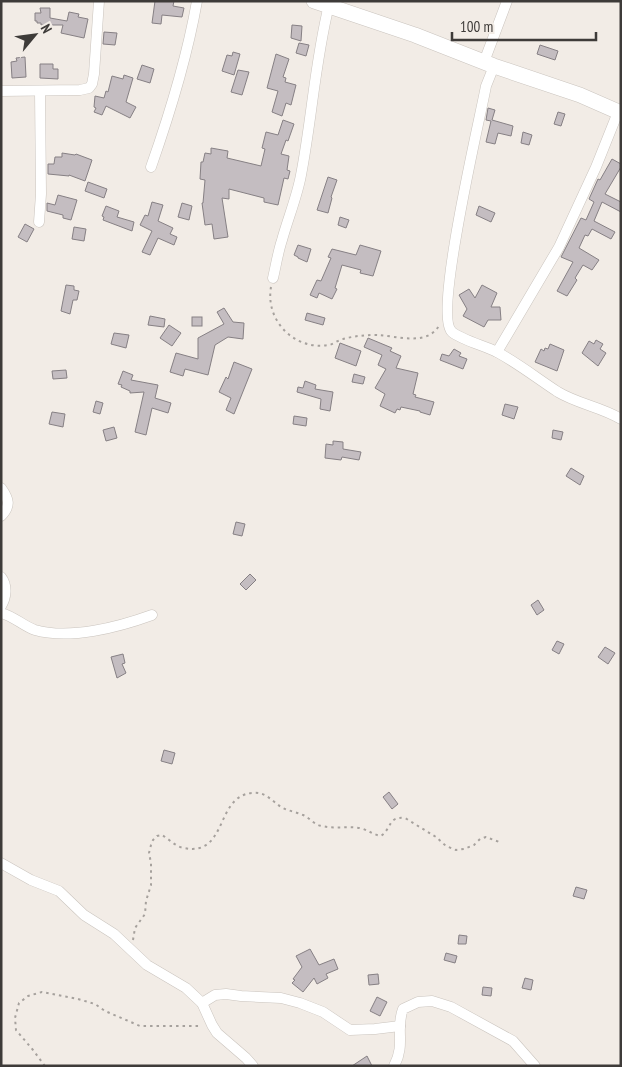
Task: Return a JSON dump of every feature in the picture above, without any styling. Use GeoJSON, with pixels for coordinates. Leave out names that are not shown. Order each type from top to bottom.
{"type":"FeatureCollection","features":[{"type":"Feature","properties":{"kind":"main road"},"geometry":{"type":"LineString","coordinates":[[314,1],[580,95],[619,112]]}},
{"type":"Feature","properties":{"kind":"street"},"geometry":{"type":"LineString","coordinates":[[1,91],[80,90],[89,88],[94,74],[100,1]]}},
{"type":"Feature","properties":{"kind":"street"},"geometry":{"type":"LineString","coordinates":[[152,167],[183,62],[197,1]]}},
{"type":"Feature","properties":{"kind":"street"},"geometry":{"type":"LineString","coordinates":[[507,1],[489,64],[452,250],[446,310],[447,322],[452,332],[497,352],[559,392],[580,402],[607,411],[621,419]]}},
{"type":"Feature","properties":{"kind":"street"},"geometry":{"type":"LineString","coordinates":[[273,278],[281,242],[292,210],[300,177],[308,136],[323,29],[329,5]]}},
{"type":"Feature","properties":{"kind":"street"},"geometry":{"type":"LineString","coordinates":[[39,222],[41,194],[40,91]]}},
{"type":"Feature","properties":{"kind":"street"},"geometry":{"type":"LineString","coordinates":[[497,352],[558,247],[596,167],[619,112]]}},
{"type":"Feature","properties":{"kind":"street"},"geometry":{"type":"LineString","coordinates":[[1,488],[9,501],[1,516]]}},
{"type":"Feature","properties":{"kind":"street"},"geometry":{"type":"LineString","coordinates":[[1,578],[5,583],[6,595],[1,606]]}},
{"type":"Feature","properties":{"kind":"street"},"geometry":{"type":"LineString","coordinates":[[1,613],[36,630],[63,634],[93,632],[127,624],[152,615]]}},
{"type":"Feature","properties":{"kind":"street"},"geometry":{"type":"LineString","coordinates":[[1,863],[31,880],[59,891],[84,915],[114,934],[147,965],[186,988],[202,1003],[212,1025],[221,1037],[253,1066]]}},
{"type":"Feature","properties":{"kind":"street"},"geometry":{"type":"LineString","coordinates":[[202,1003],[215,995],[226,994],[280,998],[323,1012],[350,1030],[400,1026]]}},
{"type":"Feature","properties":{"kind":"street"},"geometry":{"type":"LineString","coordinates":[[394,1066],[401,1047],[400,1026],[403,1009],[418,1002],[432,1001],[452,1007],[513,1041],[535,1066]]}},
{"type":"Feature","properties":{"kind":"path"},"geometry":{"type":"LineString","coordinates":[[273,278],[270,293],[270,309],[284,331],[305,343],[331,345],[340,339],[363,335],[417,339],[427,336],[437,329],[446,310]]}},
{"type":"Feature","properties":{"kind":"path"},"geometry":{"type":"LineString","coordinates":[[130,949],[134,939],[135,928],[145,914],[146,901],[151,885],[149,852],[153,840],[162,835],[184,848],[202,847],[212,842],[230,806],[237,799],[252,792],[270,798],[281,807],[302,815],[321,826],[351,826],[381,836],[392,821],[405,818],[446,846],[456,850],[464,849],[486,838],[502,843]]}},
{"type":"Feature","properties":{"kind":"path"},"geometry":{"type":"LineString","coordinates":[[44,1066],[34,1050],[16,1030],[14,1018],[19,1003],[28,996],[42,992],[95,1004],[105,1011],[140,1026],[190,1027],[212,1025]]}},
{"type":"Feature","properties":{"kind":"building"},"geometry":{"type":"Polygon","coordinates":[[[155,1],[174,1],[173,6],[184,8],[182,17],[162,15],[161,24],[152,23],[155,1]]]}},
{"type":"Feature","properties":{"kind":"building"},"geometry":{"type":"Polygon","coordinates":[[[40,8],[50,8],[50,18],[67,21],[69,12],[79,14],[78,17],[88,19],[84,38],[61,33],[63,25],[41,25],[41,23],[37,23],[35,21],[35,13],[41,13],[40,8]]]}},
{"type":"Feature","properties":{"kind":"building"},"geometry":{"type":"Polygon","coordinates":[[[292,25],[302,26],[301,41],[291,38],[292,25]]]}},
{"type":"Feature","properties":{"kind":"building"},"geometry":{"type":"Polygon","coordinates":[[[104,32],[117,33],[115,45],[103,44],[104,32]]]}},
{"type":"Feature","properties":{"kind":"building"},"geometry":{"type":"Polygon","coordinates":[[[299,43],[309,45],[306,56],[296,53],[299,43]]]}},
{"type":"Feature","properties":{"kind":"building"},"geometry":{"type":"Polygon","coordinates":[[[540,45],[558,51],[555,60],[537,54],[540,45]]]}},
{"type":"Feature","properties":{"kind":"building"},"geometry":{"type":"Polygon","coordinates":[[[233,52],[240,54],[234,75],[222,71],[227,55],[232,56],[233,52]]]}},
{"type":"Feature","properties":{"kind":"building"},"geometry":{"type":"Polygon","coordinates":[[[276,54],[289,59],[283,77],[286,78],[285,82],[296,85],[291,105],[286,103],[282,116],[272,112],[278,91],[267,88],[276,54]]]}},
{"type":"Feature","properties":{"kind":"building"},"geometry":{"type":"Polygon","coordinates":[[[25,57],[26,77],[12,78],[11,62],[17,61],[16,58],[25,57]]]}},
{"type":"Feature","properties":{"kind":"building"},"geometry":{"type":"Polygon","coordinates":[[[40,64],[53,64],[53,69],[58,69],[58,79],[40,78],[40,64]]]}},
{"type":"Feature","properties":{"kind":"building"},"geometry":{"type":"Polygon","coordinates":[[[142,65],[154,69],[150,83],[137,79],[142,65]]]}},
{"type":"Feature","properties":{"kind":"building"},"geometry":{"type":"Polygon","coordinates":[[[238,70],[249,72],[242,95],[231,92],[238,70]]]}},
{"type":"Feature","properties":{"kind":"building"},"geometry":{"type":"Polygon","coordinates":[[[124,75],[133,78],[126,102],[136,107],[130,118],[106,106],[102,115],[94,112],[96,108],[94,107],[95,96],[104,98],[106,91],[108,92],[112,76],[123,79],[124,75]]]}},
{"type":"Feature","properties":{"kind":"building"},"geometry":{"type":"Polygon","coordinates":[[[488,108],[495,110],[492,120],[513,126],[511,136],[498,133],[495,144],[486,142],[491,121],[486,120],[488,108]]]}},
{"type":"Feature","properties":{"kind":"building"},"geometry":{"type":"Polygon","coordinates":[[[558,112],[565,114],[561,126],[554,124],[558,112]]]}},
{"type":"Feature","properties":{"kind":"building"},"geometry":{"type":"Polygon","coordinates":[[[283,120],[294,124],[281,154],[289,156],[287,170],[290,171],[288,179],[284,178],[278,205],[264,202],[264,198],[229,189],[229,199],[222,198],[228,237],[214,239],[212,224],[205,225],[202,203],[205,180],[200,179],[201,162],[203,162],[205,153],[211,154],[211,148],[228,151],[227,158],[261,166],[265,149],[262,148],[266,132],[278,135],[283,120]]]}},
{"type":"Feature","properties":{"kind":"building"},"geometry":{"type":"Polygon","coordinates":[[[523,132],[532,135],[529,145],[521,143],[523,132]]]}},
{"type":"Feature","properties":{"kind":"building"},"geometry":{"type":"Polygon","coordinates":[[[62,153],[76,154],[92,160],[85,181],[69,175],[48,174],[48,164],[54,164],[55,157],[62,157],[62,153]]]}},
{"type":"Feature","properties":{"kind":"building"},"geometry":{"type":"Polygon","coordinates":[[[612,159],[621,164],[621,167],[605,194],[621,202],[621,212],[602,202],[594,221],[615,232],[611,239],[592,229],[588,236],[585,235],[579,248],[599,260],[592,270],[583,265],[575,278],[577,280],[567,296],[557,291],[573,262],[561,257],[581,218],[586,220],[594,202],[589,199],[598,179],[600,180],[612,159]]]}},
{"type":"Feature","properties":{"kind":"building"},"geometry":{"type":"Polygon","coordinates":[[[328,177],[337,180],[328,213],[317,210],[328,177]]]}},
{"type":"Feature","properties":{"kind":"building"},"geometry":{"type":"Polygon","coordinates":[[[88,182],[107,189],[104,198],[85,191],[88,182]]]}},
{"type":"Feature","properties":{"kind":"building"},"geometry":{"type":"Polygon","coordinates":[[[58,195],[77,200],[71,220],[63,218],[63,215],[47,211],[47,203],[55,205],[58,195]]]}},
{"type":"Feature","properties":{"kind":"building"},"geometry":{"type":"Polygon","coordinates":[[[152,202],[163,205],[158,221],[173,228],[170,234],[177,237],[174,245],[158,238],[150,255],[142,252],[152,231],[140,225],[145,215],[148,216],[152,202]]]}},
{"type":"Feature","properties":{"kind":"building"},"geometry":{"type":"Polygon","coordinates":[[[182,203],[192,206],[189,220],[178,217],[182,203]]]}},
{"type":"Feature","properties":{"kind":"building"},"geometry":{"type":"Polygon","coordinates":[[[106,206],[119,211],[117,217],[134,222],[132,231],[103,220],[104,217],[102,216],[106,206]]]}},
{"type":"Feature","properties":{"kind":"building"},"geometry":{"type":"Polygon","coordinates":[[[479,206],[495,213],[491,222],[476,215],[479,206]]]}},
{"type":"Feature","properties":{"kind":"building"},"geometry":{"type":"Polygon","coordinates":[[[340,217],[349,220],[346,228],[338,225],[340,217]]]}},
{"type":"Feature","properties":{"kind":"building"},"geometry":{"type":"Polygon","coordinates":[[[25,224],[34,229],[27,242],[18,237],[25,224]]]}},
{"type":"Feature","properties":{"kind":"building"},"geometry":{"type":"Polygon","coordinates":[[[74,227],[86,229],[84,241],[72,239],[74,227]]]}},
{"type":"Feature","properties":{"kind":"building"},"geometry":{"type":"Polygon","coordinates":[[[298,245],[311,249],[307,262],[294,255],[298,245]]]}},
{"type":"Feature","properties":{"kind":"building"},"geometry":{"type":"Polygon","coordinates":[[[360,245],[381,251],[373,276],[360,273],[361,270],[342,265],[335,288],[337,289],[332,299],[319,293],[317,298],[310,295],[317,280],[321,281],[331,258],[328,257],[332,249],[356,255],[360,245]]]}},
{"type":"Feature","properties":{"kind":"building"},"geometry":{"type":"Polygon","coordinates":[[[66,285],[74,286],[74,290],[79,291],[77,300],[73,300],[70,314],[61,311],[66,285]]]}},
{"type":"Feature","properties":{"kind":"building"},"geometry":{"type":"Polygon","coordinates":[[[482,285],[497,293],[491,307],[500,307],[501,320],[488,320],[484,327],[463,316],[467,309],[459,295],[469,289],[475,298],[482,285]]]}},
{"type":"Feature","properties":{"kind":"building"},"geometry":{"type":"Polygon","coordinates":[[[224,308],[233,322],[244,323],[243,339],[228,337],[215,345],[208,375],[185,369],[183,376],[170,372],[176,353],[198,359],[198,338],[224,324],[217,312],[224,308]]]}},
{"type":"Feature","properties":{"kind":"building"},"geometry":{"type":"Polygon","coordinates":[[[307,313],[325,318],[323,325],[305,320],[307,313]]]}},
{"type":"Feature","properties":{"kind":"building"},"geometry":{"type":"Polygon","coordinates":[[[150,316],[165,319],[164,327],[148,325],[150,316]]]}},
{"type":"Feature","properties":{"kind":"building"},"geometry":{"type":"Polygon","coordinates":[[[192,317],[202,317],[202,326],[192,326],[192,317]]]}},
{"type":"Feature","properties":{"kind":"building"},"geometry":{"type":"Polygon","coordinates":[[[169,325],[181,333],[172,346],[160,338],[169,325]]]}},
{"type":"Feature","properties":{"kind":"building"},"geometry":{"type":"Polygon","coordinates":[[[114,333],[129,335],[126,348],[111,344],[114,333]]]}},
{"type":"Feature","properties":{"kind":"building"},"geometry":{"type":"Polygon","coordinates":[[[368,338],[392,348],[390,351],[401,356],[396,368],[418,373],[413,394],[416,395],[415,397],[434,402],[430,415],[401,407],[395,413],[380,406],[385,394],[375,388],[386,369],[378,365],[382,355],[364,347],[368,338]]]}},
{"type":"Feature","properties":{"kind":"building"},"geometry":{"type":"Polygon","coordinates":[[[596,340],[603,344],[600,349],[606,353],[598,366],[582,353],[589,341],[594,344],[596,340]]]}},
{"type":"Feature","properties":{"kind":"building"},"geometry":{"type":"Polygon","coordinates":[[[340,343],[361,351],[356,366],[335,358],[340,343]]]}},
{"type":"Feature","properties":{"kind":"building"},"geometry":{"type":"Polygon","coordinates":[[[550,344],[564,350],[557,371],[535,362],[541,349],[544,351],[545,348],[548,349],[550,344]]]}},
{"type":"Feature","properties":{"kind":"building"},"geometry":{"type":"Polygon","coordinates":[[[454,349],[461,353],[459,356],[467,359],[463,369],[440,360],[442,354],[449,356],[454,349]]]}},
{"type":"Feature","properties":{"kind":"building"},"geometry":{"type":"Polygon","coordinates":[[[234,362],[252,369],[234,414],[226,410],[231,398],[219,392],[226,377],[228,379],[234,362]]]}},
{"type":"Feature","properties":{"kind":"building"},"geometry":{"type":"Polygon","coordinates":[[[66,370],[67,378],[53,379],[52,371],[66,370]]]}},
{"type":"Feature","properties":{"kind":"building"},"geometry":{"type":"Polygon","coordinates":[[[123,371],[133,375],[131,380],[158,385],[155,398],[171,403],[168,413],[152,408],[146,435],[135,432],[144,392],[130,393],[130,391],[121,387],[122,385],[118,384],[123,371]]]}},
{"type":"Feature","properties":{"kind":"building"},"geometry":{"type":"Polygon","coordinates":[[[354,374],[365,377],[363,384],[352,382],[354,374]]]}},
{"type":"Feature","properties":{"kind":"building"},"geometry":{"type":"Polygon","coordinates":[[[305,381],[316,385],[315,389],[333,392],[330,411],[320,409],[321,399],[297,392],[298,387],[303,388],[305,381]]]}},
{"type":"Feature","properties":{"kind":"building"},"geometry":{"type":"Polygon","coordinates":[[[96,401],[103,403],[100,414],[93,412],[96,401]]]}},
{"type":"Feature","properties":{"kind":"building"},"geometry":{"type":"Polygon","coordinates":[[[505,404],[518,407],[514,419],[502,415],[505,404]]]}},
{"type":"Feature","properties":{"kind":"building"},"geometry":{"type":"Polygon","coordinates":[[[52,412],[65,414],[63,427],[49,424],[52,412]]]}},
{"type":"Feature","properties":{"kind":"building"},"geometry":{"type":"Polygon","coordinates":[[[294,416],[307,418],[306,426],[293,424],[294,416]]]}},
{"type":"Feature","properties":{"kind":"building"},"geometry":{"type":"Polygon","coordinates":[[[114,427],[117,438],[106,441],[103,430],[114,427]]]}},
{"type":"Feature","properties":{"kind":"building"},"geometry":{"type":"Polygon","coordinates":[[[553,430],[563,432],[561,440],[552,438],[553,430]]]}},
{"type":"Feature","properties":{"kind":"building"},"geometry":{"type":"Polygon","coordinates":[[[333,441],[343,442],[343,449],[361,452],[359,460],[342,457],[341,460],[325,458],[326,444],[333,445],[333,441]]]}},
{"type":"Feature","properties":{"kind":"building"},"geometry":{"type":"Polygon","coordinates":[[[571,468],[584,476],[580,485],[566,476],[571,468]]]}},
{"type":"Feature","properties":{"kind":"building"},"geometry":{"type":"Polygon","coordinates":[[[236,522],[245,524],[242,536],[233,534],[236,522]]]}},
{"type":"Feature","properties":{"kind":"building"},"geometry":{"type":"Polygon","coordinates":[[[250,574],[256,580],[246,590],[240,584],[250,574]]]}},
{"type":"Feature","properties":{"kind":"building"},"geometry":{"type":"Polygon","coordinates":[[[538,600],[544,610],[537,615],[531,605],[538,600]]]}},
{"type":"Feature","properties":{"kind":"building"},"geometry":{"type":"Polygon","coordinates":[[[557,641],[564,644],[559,654],[552,650],[557,641]]]}},
{"type":"Feature","properties":{"kind":"building"},"geometry":{"type":"Polygon","coordinates":[[[605,647],[615,653],[608,664],[598,657],[605,647]]]}},
{"type":"Feature","properties":{"kind":"building"},"geometry":{"type":"Polygon","coordinates":[[[123,654],[125,663],[122,664],[126,673],[117,678],[111,657],[123,654]]]}},
{"type":"Feature","properties":{"kind":"building"},"geometry":{"type":"Polygon","coordinates":[[[164,750],[175,753],[172,764],[161,761],[164,750]]]}},
{"type":"Feature","properties":{"kind":"building"},"geometry":{"type":"Polygon","coordinates":[[[389,792],[398,804],[392,809],[383,797],[389,792]]]}},
{"type":"Feature","properties":{"kind":"building"},"geometry":{"type":"Polygon","coordinates":[[[576,887],[587,890],[584,899],[573,896],[576,887]]]}},
{"type":"Feature","properties":{"kind":"building"},"geometry":{"type":"Polygon","coordinates":[[[459,935],[467,936],[466,944],[458,944],[459,935]]]}},
{"type":"Feature","properties":{"kind":"building"},"geometry":{"type":"Polygon","coordinates":[[[310,949],[319,965],[334,959],[338,969],[326,974],[328,978],[317,984],[314,978],[303,992],[292,983],[302,967],[296,956],[310,949]]]}},
{"type":"Feature","properties":{"kind":"building"},"geometry":{"type":"Polygon","coordinates":[[[446,953],[457,956],[455,963],[444,960],[446,953]]]}},
{"type":"Feature","properties":{"kind":"building"},"geometry":{"type":"Polygon","coordinates":[[[378,974],[379,984],[369,985],[368,975],[378,974]]]}},
{"type":"Feature","properties":{"kind":"building"},"geometry":{"type":"Polygon","coordinates":[[[525,978],[533,980],[531,990],[522,988],[525,978]]]}},
{"type":"Feature","properties":{"kind":"building"},"geometry":{"type":"Polygon","coordinates":[[[483,987],[492,988],[491,996],[482,995],[483,987]]]}},
{"type":"Feature","properties":{"kind":"building"},"geometry":{"type":"Polygon","coordinates":[[[377,997],[387,1002],[380,1016],[370,1011],[377,997]]]}},
{"type":"Feature","properties":{"kind":"building"},"geometry":{"type":"Polygon","coordinates":[[[367,1056],[372,1066],[352,1066],[367,1056]]]}}]}
